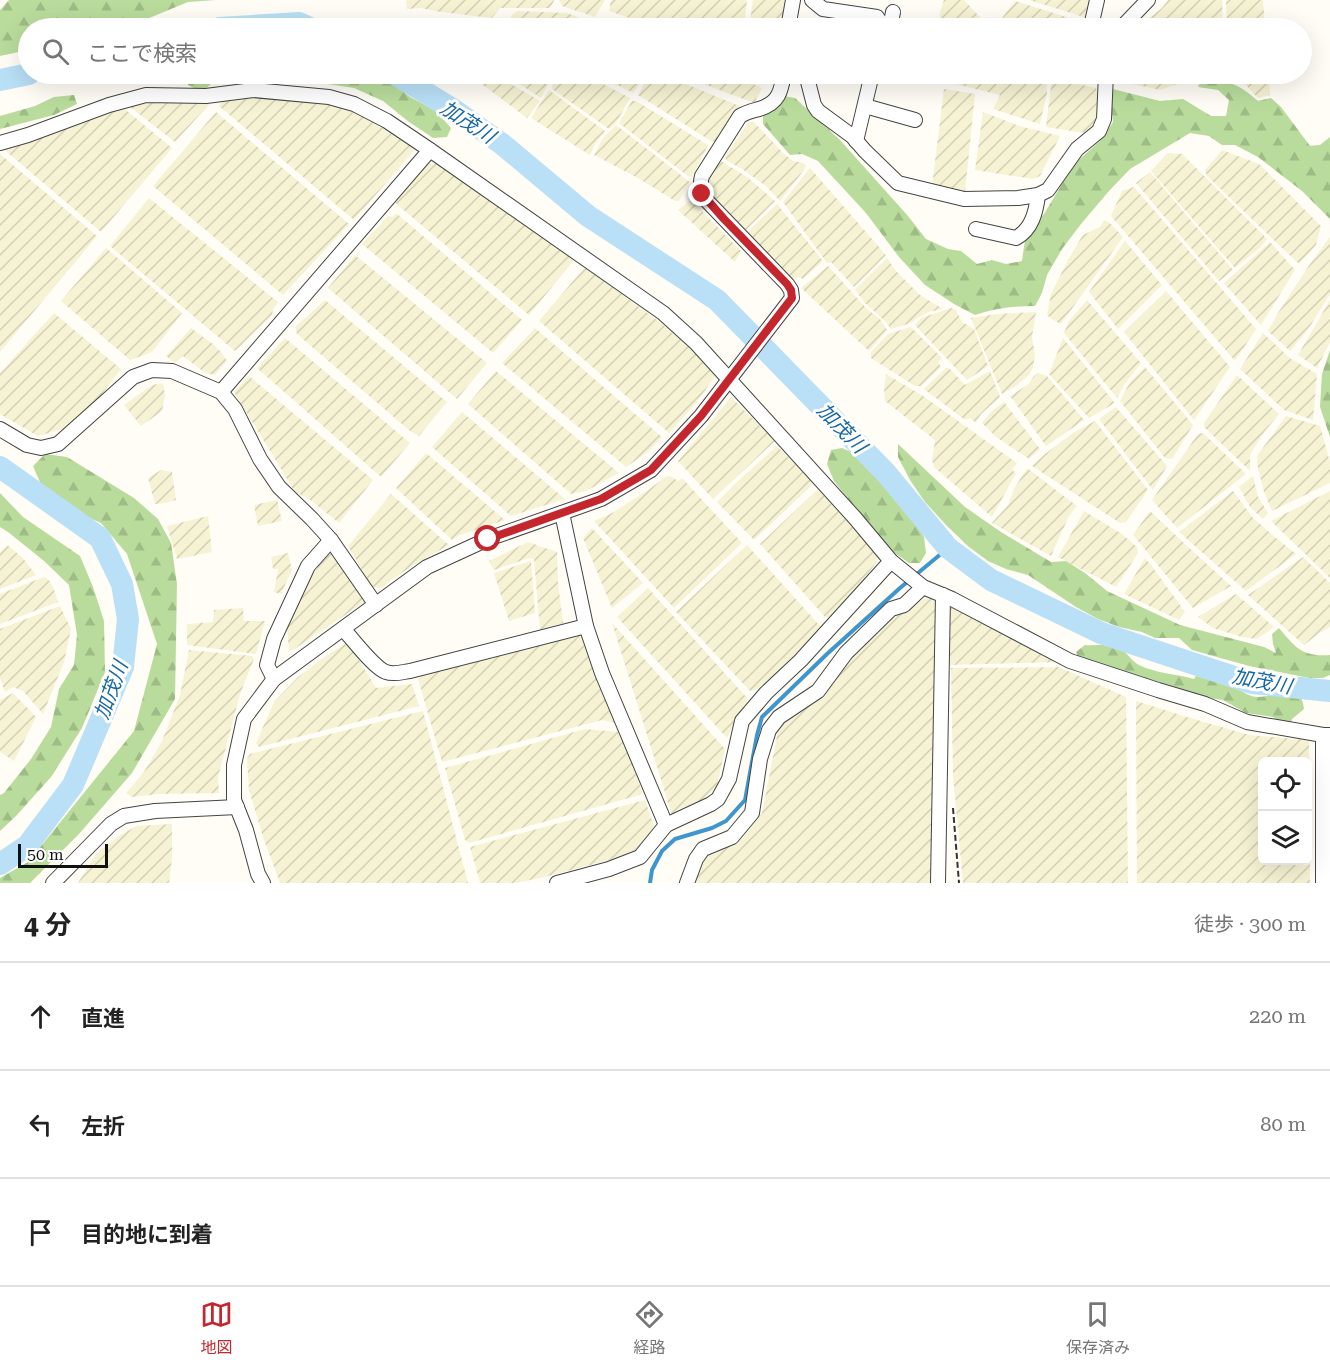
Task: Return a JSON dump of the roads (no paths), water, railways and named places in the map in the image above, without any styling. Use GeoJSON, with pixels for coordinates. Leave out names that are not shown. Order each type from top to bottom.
{"type":"FeatureCollection","features":[{"type":"Feature","properties":{"kind":"street"},"geometry":{"type":"LineString","coordinates":[[792,18],[793,0]]}},
{"type":"Feature","properties":{"kind":"street"},"geometry":{"type":"LineString","coordinates":[[812,0],[823,9],[878,18]]}},
{"type":"Feature","properties":{"kind":"street"},"geometry":{"type":"LineString","coordinates":[[1093,18],[1097,0]]}},
{"type":"Feature","properties":{"kind":"street"},"geometry":{"type":"LineString","coordinates":[[1131,18],[1148,0]]}},
{"type":"Feature","properties":{"kind":"street"},"geometry":{"type":"LineString","coordinates":[[892,18],[893,12]]}},
{"type":"Feature","properties":{"kind":"street"},"geometry":{"type":"LineString","coordinates":[[263,883],[234,800],[234,765],[244,719],[274,679],[427,567],[488,539],[601,499],[651,470],[701,416],[792,298],[787,284],[708,202],[702,194],[700,184],[702,176],[740,116],[747,111],[773,103],[782,84]]}},
{"type":"Feature","properties":{"kind":"street"},"geometry":{"type":"LineString","coordinates":[[809,84],[814,105],[818,111],[852,136],[898,183],[964,199],[1018,198],[1038,195],[1048,190],[1077,149],[1099,131],[1104,119],[1104,84]]}},
{"type":"Feature","properties":{"kind":"street"},"geometry":{"type":"LineString","coordinates":[[856,141],[870,84]]}},
{"type":"Feature","properties":{"kind":"street"},"geometry":{"type":"LineString","coordinates":[[0,143],[109,105],[146,95],[206,96],[253,90],[328,97],[354,104],[387,121],[663,313],[696,343],[855,518],[891,561],[920,584],[1070,661],[1205,704],[1247,722],[1327,735],[1323,883]]}},
{"type":"Feature","properties":{"kind":"street"},"geometry":{"type":"LineString","coordinates":[[865,106],[915,120]]}},
{"type":"Feature","properties":{"kind":"street"},"geometry":{"type":"LineString","coordinates":[[221,392],[430,150]]}},
{"type":"Feature","properties":{"kind":"street"},"geometry":{"type":"LineString","coordinates":[[976,230],[1016,238],[1022,234],[1033,219],[1038,195]]}},
{"type":"Feature","properties":{"kind":"street"},"geometry":{"type":"LineString","coordinates":[[0,429],[27,445],[41,448],[58,444],[133,377],[152,370],[172,371],[221,392],[235,409],[260,459],[279,487],[331,540],[376,605]]}},
{"type":"Feature","properties":{"kind":"street"},"geometry":{"type":"LineString","coordinates":[[562,513],[586,626],[602,673],[666,825]]}},
{"type":"Feature","properties":{"kind":"street"},"geometry":{"type":"LineString","coordinates":[[274,679],[267,665],[274,639],[308,566],[331,540]]}},
{"type":"Feature","properties":{"kind":"street"},"geometry":{"type":"LineString","coordinates":[[557,883],[609,869],[640,857],[666,825],[718,799],[729,779],[742,721],[891,561]]}},
{"type":"Feature","properties":{"kind":"street"},"geometry":{"type":"LineString","coordinates":[[687,883],[696,859],[703,849],[732,837],[752,813],[759,759],[769,730],[779,717],[819,691],[846,653],[891,609],[904,604],[920,584]]}},
{"type":"Feature","properties":{"kind":"street"},"geometry":{"type":"LineString","coordinates":[[938,883],[944,595]]}},
{"type":"Feature","properties":{"kind":"street"},"geometry":{"type":"LineString","coordinates":[[343,628],[376,666],[385,672],[393,673],[410,671],[586,626]]}},
{"type":"Feature","properties":{"kind":"street"},"geometry":{"type":"LineString","coordinates":[[53,883],[111,824],[124,816],[155,811],[237,807]]}},
{"type":"Feature","properties":{"kind":"waterway","name":"加茂川"},"geometry":{"type":"LineString","coordinates":[[0,80],[18,76]]}},
{"type":"Feature","properties":{"kind":"waterway","name":"加茂川"},"geometry":{"type":"LineString","coordinates":[[411,84],[454,110],[502,144],[588,216],[717,300],[886,473],[948,548],[991,580],[1101,633],[1252,683],[1330,691]]}},
{"type":"Feature","properties":{"kind":"waterway","name":"加茂川"},"geometry":{"type":"LineString","coordinates":[[0,467],[100,538],[122,584],[128,619],[123,667],[73,785],[27,846],[0,864]]}},
{"type":"Feature","properties":{"kind":"waterway"},"geometry":{"type":"LineString","coordinates":[[650,883],[652,870],[662,851],[675,839],[712,828],[726,821],[745,800],[762,717],[827,654],[948,548]]}}]}
